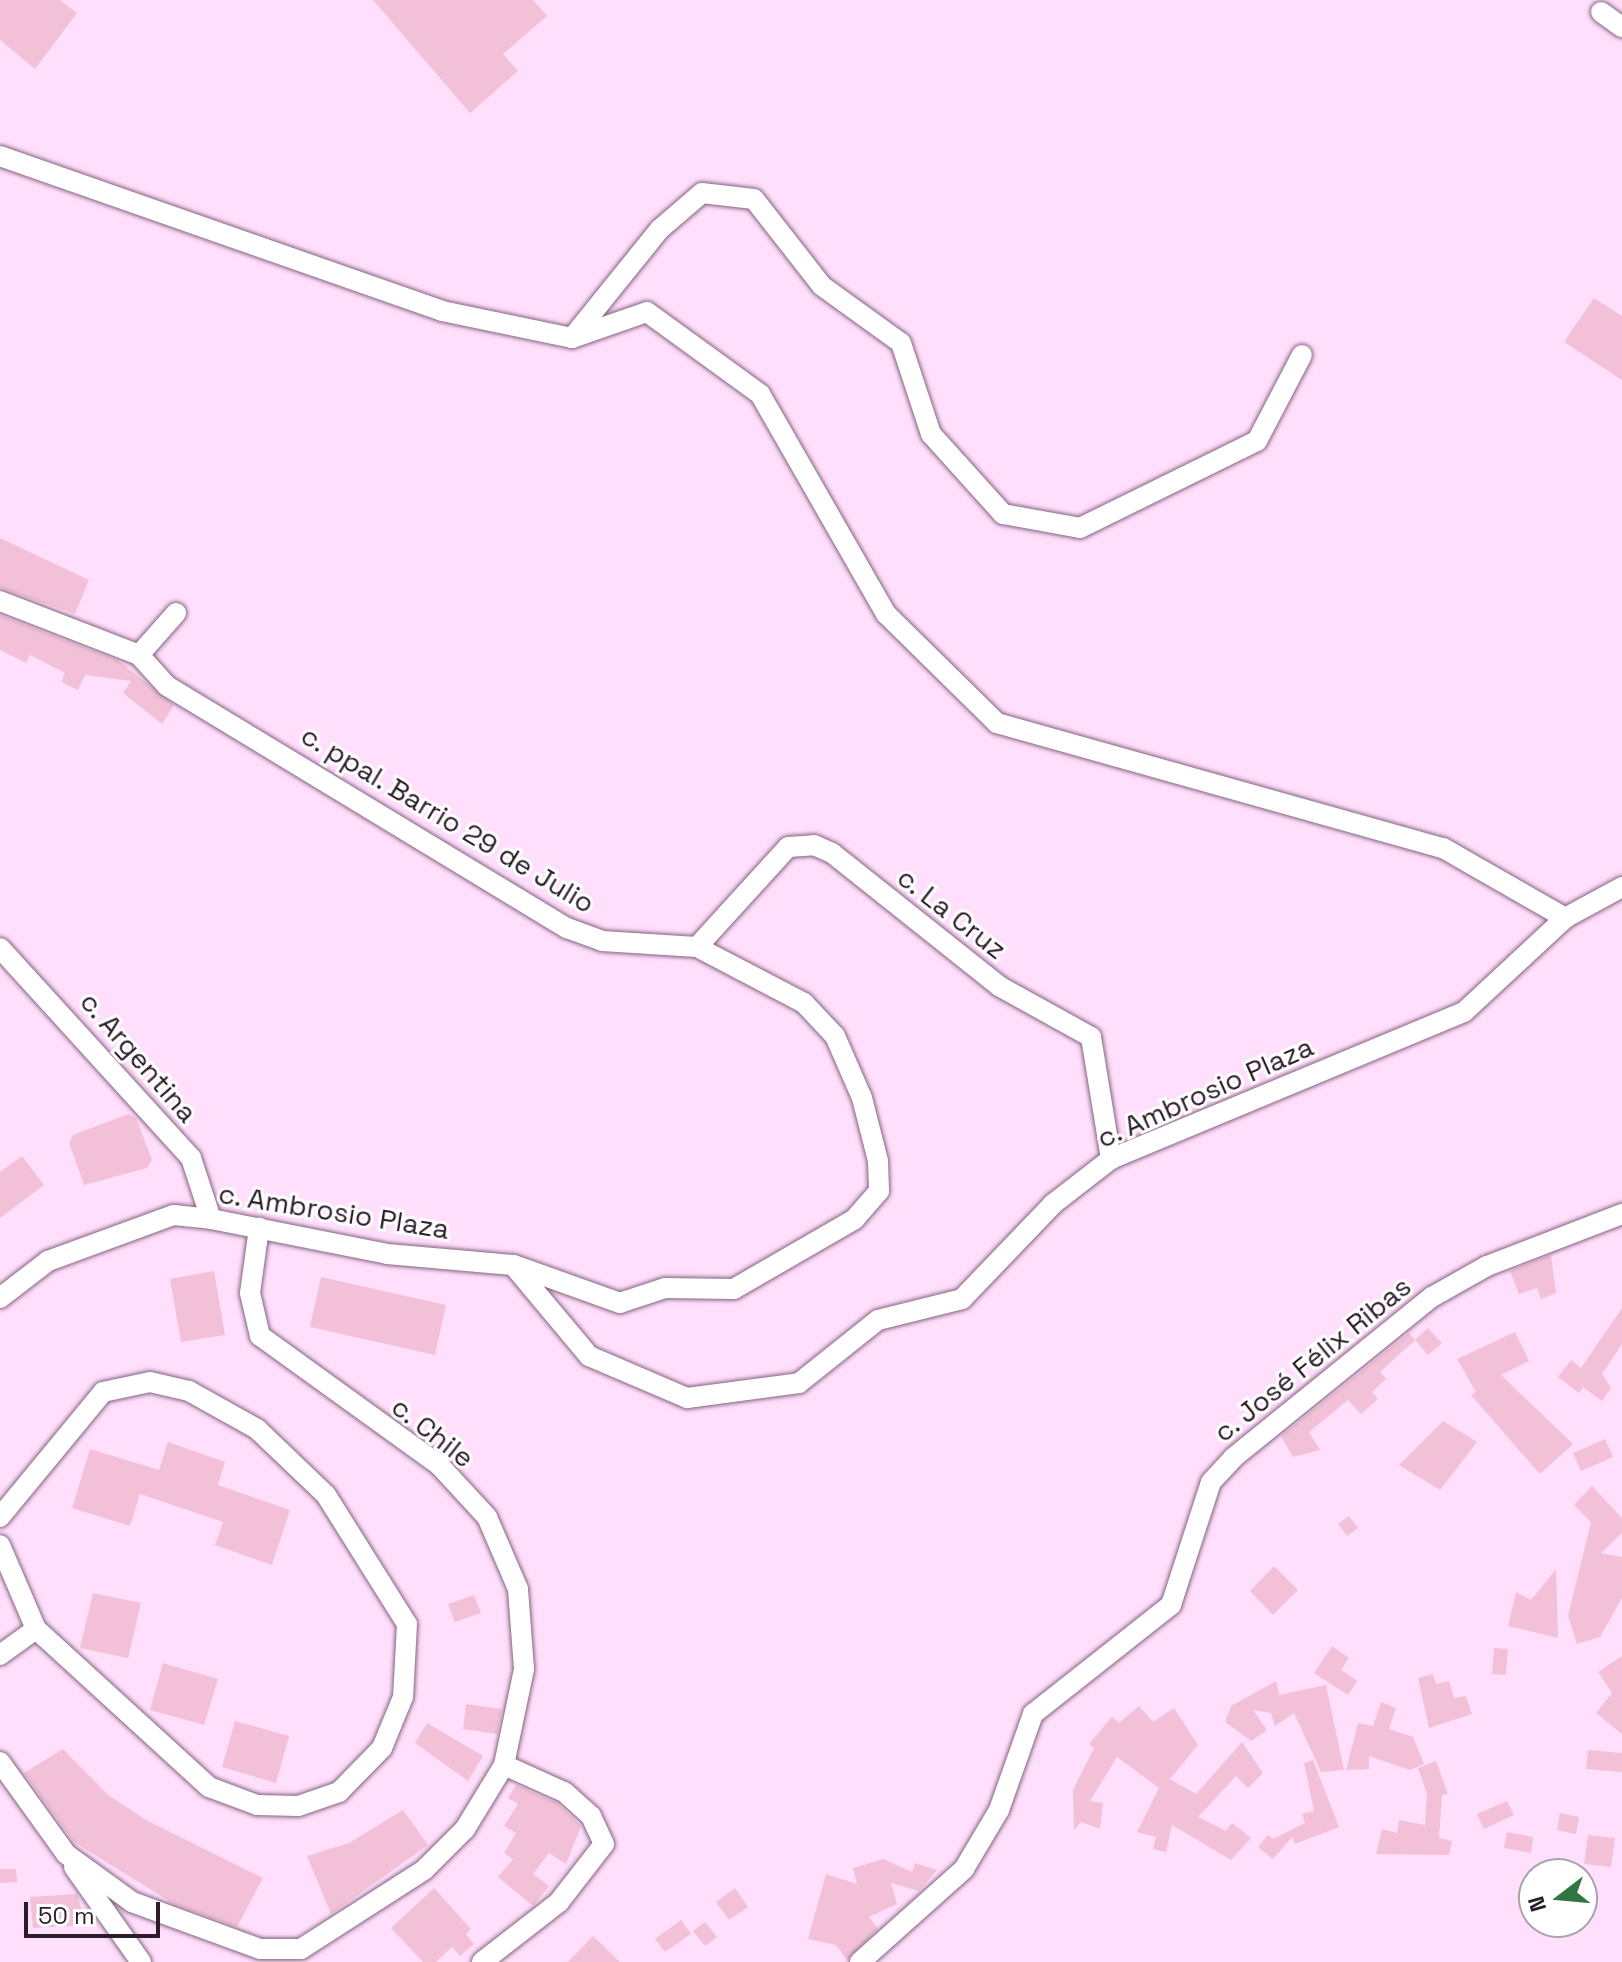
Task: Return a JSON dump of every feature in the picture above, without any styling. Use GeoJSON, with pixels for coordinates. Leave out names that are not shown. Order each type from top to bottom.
{"type":"FeatureCollection","features":[{"type":"Feature","properties":{"kind":"street"},"geometry":{"type":"LineString","coordinates":[[1601,12],[1622,27]]}},
{"type":"Feature","properties":{"kind":"street"},"geometry":{"type":"LineString","coordinates":[[0,156],[442,311],[572,338],[647,312],[760,394],[886,614],[997,723],[1443,848],[1565,918]]}},
{"type":"Feature","properties":{"kind":"street"},"geometry":{"type":"LineString","coordinates":[[572,338],[660,229],[702,193],[754,199],[822,286],[901,343],[931,434],[1003,514],[1080,528],[1257,441],[1302,355]]}},
{"type":"Feature","properties":{"kind":"street","name":"c. ppal. Barrio 29 de Julio"},"geometry":{"type":"LineString","coordinates":[[0,601],[139,655],[167,686],[567,928],[602,941],[697,947],[804,1003],[835,1036],[862,1098],[879,1191],[855,1219],[734,1289],[665,1288],[620,1303],[513,1265]]}},
{"type":"Feature","properties":{"kind":"street"},"geometry":{"type":"LineString","coordinates":[[139,655],[176,613]]}},
{"type":"Feature","properties":{"kind":"street","name":"c. La Cruz"},"geometry":{"type":"LineString","coordinates":[[697,947],[788,847],[814,845],[832,853],[999,986],[1091,1037],[1111,1159]]}},
{"type":"Feature","properties":{"kind":"street","name":"c. Ambrosio Plaza"},"geometry":{"type":"LineString","coordinates":[[0,1298],[48,1261],[174,1215],[211,1219],[387,1254],[513,1265],[589,1356],[687,1398],[745,1396],[799,1383],[878,1320],[962,1299],[1053,1204],[1111,1159],[1464,1012],[1565,918],[1622,887]]}},
{"type":"Feature","properties":{"kind":"street","name":"c. Argentina"},"geometry":{"type":"LineString","coordinates":[[0,948],[191,1158],[211,1219]]}},
{"type":"Feature","properties":{"kind":"street","name":"c. José Félix Ribas"},"geometry":{"type":"LineString","coordinates":[[860,1962],[964,1869],[999,1810],[1033,1714],[1171,1605],[1211,1482],[1233,1458],[1432,1297],[1487,1266],[1622,1214]]}},
{"type":"Feature","properties":{"kind":"street","name":"c. Chile"},"geometry":{"type":"LineString","coordinates":[[66,1854],[132,1902],[260,1949],[301,1949],[424,1870],[465,1829],[504,1765],[524,1669],[518,1589],[487,1517],[439,1465],[260,1336],[250,1293],[259,1228]]}},
{"type":"Feature","properties":{"kind":"street"},"geometry":{"type":"LineString","coordinates":[[0,1517],[103,1392],[150,1382],[189,1391],[257,1429],[326,1495],[407,1624],[403,1697],[382,1748],[339,1792],[298,1806],[257,1805],[209,1787],[36,1629],[0,1545]]}},
{"type":"Feature","properties":{"kind":"street"},"geometry":{"type":"LineString","coordinates":[[0,1655],[36,1629]]}},
{"type":"Feature","properties":{"kind":"street","name":"c. Chile"},"geometry":{"type":"LineString","coordinates":[[0,1762],[141,1962]]}},
{"type":"Feature","properties":{"kind":"street"},"geometry":{"type":"LineString","coordinates":[[482,1962],[559,1902],[604,1844],[591,1816],[564,1792],[504,1765]]}},
{"type":"Feature","properties":{"kind":"building"},"geometry":{"type":"Polygon","coordinates":[[[0,0],[60,0],[77,13],[35,69],[0,40],[0,0]]]}},
{"type":"Feature","properties":{"kind":"building"},"geometry":{"type":"Polygon","coordinates":[[[373,0],[533,0],[547,16],[503,54],[518,71],[470,113],[373,0]]]}},
{"type":"Feature","properties":{"kind":"building"},"geometry":{"type":"Polygon","coordinates":[[[1594,298],[1622,316],[1622,380],[1564,342],[1594,298]]]}},
{"type":"Feature","properties":{"kind":"building"},"geometry":{"type":"Polygon","coordinates":[[[0,538],[89,580],[75,614],[0,588],[0,538]]]}},
{"type":"Feature","properties":{"kind":"building"},"geometry":{"type":"Polygon","coordinates":[[[0,615],[119,661],[174,705],[162,724],[123,693],[131,681],[85,675],[78,690],[61,682],[65,673],[30,655],[26,663],[0,650],[0,615]]]}},
{"type":"Feature","properties":{"kind":"building"},"geometry":{"type":"Polygon","coordinates":[[[128,1114],[136,1118],[152,1160],[147,1168],[84,1185],[69,1143],[73,1135],[128,1114]]]}},
{"type":"Feature","properties":{"kind":"building"},"geometry":{"type":"Polygon","coordinates":[[[22,1156],[44,1185],[0,1218],[0,1172],[22,1156]]]}},
{"type":"Feature","properties":{"kind":"building"},"geometry":{"type":"Polygon","coordinates":[[[1551,1255],[1556,1293],[1541,1299],[1537,1288],[1519,1294],[1510,1271],[1551,1255]]]}},
{"type":"Feature","properties":{"kind":"building"},"geometry":{"type":"Polygon","coordinates":[[[214,1271],[225,1335],[181,1342],[170,1279],[214,1271]]]}},
{"type":"Feature","properties":{"kind":"building"},"geometry":{"type":"Polygon","coordinates":[[[321,1277],[446,1305],[435,1355],[310,1327],[321,1277]]]}},
{"type":"Feature","properties":{"kind":"building"},"geometry":{"type":"Polygon","coordinates":[[[1622,1308],[1622,1344],[1602,1374],[1611,1388],[1602,1401],[1583,1387],[1579,1393],[1558,1377],[1571,1360],[1581,1368],[1622,1308]]]}},
{"type":"Feature","properties":{"kind":"building"},"geometry":{"type":"Polygon","coordinates":[[[1428,1328],[1442,1343],[1428,1355],[1415,1340],[1428,1328]]]}},
{"type":"Feature","properties":{"kind":"building"},"geometry":{"type":"Polygon","coordinates":[[[1515,1332],[1529,1361],[1501,1375],[1573,1444],[1540,1474],[1471,1395],[1476,1392],[1457,1359],[1515,1332]]]}},
{"type":"Feature","properties":{"kind":"building"},"geometry":{"type":"Polygon","coordinates":[[[1409,1333],[1415,1340],[1380,1372],[1386,1379],[1372,1392],[1378,1399],[1361,1414],[1348,1400],[1309,1432],[1320,1450],[1293,1457],[1281,1436],[1409,1333]]]}},
{"type":"Feature","properties":{"kind":"building"},"geometry":{"type":"Polygon","coordinates":[[[1443,1421],[1477,1442],[1440,1490],[1399,1465],[1443,1421]]]}},
{"type":"Feature","properties":{"kind":"building"},"geometry":{"type":"Polygon","coordinates":[[[1605,1439],[1613,1457],[1581,1471],[1573,1453],[1605,1439]]]}},
{"type":"Feature","properties":{"kind":"building"},"geometry":{"type":"Polygon","coordinates":[[[168,1442],[225,1462],[218,1485],[290,1510],[272,1565],[215,1545],[223,1522],[140,1494],[130,1526],[72,1508],[90,1449],[159,1470],[168,1442]]]}},
{"type":"Feature","properties":{"kind":"building"},"geometry":{"type":"Polygon","coordinates":[[[1592,1486],[1622,1518],[1622,1533],[1601,1553],[1622,1557],[1622,1598],[1600,1637],[1577,1644],[1568,1616],[1591,1522],[1574,1505],[1592,1486]]]}},
{"type":"Feature","properties":{"kind":"building"},"geometry":{"type":"Polygon","coordinates":[[[1349,1516],[1358,1528],[1347,1536],[1338,1524],[1349,1516]]]}},
{"type":"Feature","properties":{"kind":"building"},"geometry":{"type":"Polygon","coordinates":[[[1274,1566],[1298,1590],[1273,1615],[1250,1591],[1274,1566]]]}},
{"type":"Feature","properties":{"kind":"building"},"geometry":{"type":"Polygon","coordinates":[[[1556,1569],[1558,1638],[1508,1626],[1516,1592],[1531,1600],[1556,1569]]]}},
{"type":"Feature","properties":{"kind":"building"},"geometry":{"type":"Polygon","coordinates":[[[93,1593],[141,1603],[128,1658],[80,1648],[93,1593]]]}},
{"type":"Feature","properties":{"kind":"building"},"geometry":{"type":"Polygon","coordinates":[[[474,1595],[481,1613],[455,1622],[448,1604],[474,1595]]]}},
{"type":"Feature","properties":{"kind":"building"},"geometry":{"type":"Polygon","coordinates":[[[1332,1646],[1349,1658],[1341,1670],[1357,1681],[1348,1695],[1314,1673],[1332,1646]]]}},
{"type":"Feature","properties":{"kind":"building"},"geometry":{"type":"Polygon","coordinates":[[[1494,1648],[1508,1649],[1506,1675],[1492,1674],[1494,1648]]]}},
{"type":"Feature","properties":{"kind":"building"},"geometry":{"type":"Polygon","coordinates":[[[1622,1656],[1622,1734],[1596,1713],[1612,1693],[1598,1672],[1622,1656]]]}},
{"type":"Feature","properties":{"kind":"building"},"geometry":{"type":"Polygon","coordinates":[[[163,1663],[218,1679],[204,1725],[150,1710],[163,1663]]]}},
{"type":"Feature","properties":{"kind":"building"},"geometry":{"type":"Polygon","coordinates":[[[1433,1674],[1436,1684],[1449,1681],[1454,1698],[1466,1696],[1472,1714],[1429,1728],[1418,1678],[1433,1674]]]}},
{"type":"Feature","properties":{"kind":"building"},"geometry":{"type":"Polygon","coordinates":[[[1276,1681],[1279,1695],[1326,1685],[1344,1770],[1321,1772],[1294,1713],[1275,1726],[1271,1713],[1253,1710],[1267,1730],[1251,1741],[1225,1722],[1231,1706],[1276,1681]]]}},
{"type":"Feature","properties":{"kind":"building"},"geometry":{"type":"Polygon","coordinates":[[[1381,1702],[1396,1708],[1389,1729],[1413,1737],[1424,1764],[1410,1770],[1369,1756],[1369,1769],[1346,1770],[1358,1723],[1373,1726],[1381,1702]]]}},
{"type":"Feature","properties":{"kind":"building"},"geometry":{"type":"Polygon","coordinates":[[[466,1704],[502,1709],[497,1734],[463,1729],[466,1704]]]}},
{"type":"Feature","properties":{"kind":"building"},"geometry":{"type":"Polygon","coordinates":[[[1139,1706],[1153,1722],[1174,1708],[1198,1745],[1170,1779],[1196,1794],[1242,1742],[1263,1773],[1248,1788],[1236,1776],[1198,1817],[1226,1831],[1232,1823],[1251,1838],[1231,1860],[1172,1825],[1166,1852],[1153,1849],[1156,1837],[1137,1832],[1159,1788],[1117,1757],[1090,1801],[1103,1803],[1100,1829],[1081,1822],[1074,1830],[1073,1790],[1094,1748],[1089,1744],[1112,1717],[1119,1723],[1139,1706]]]}},
{"type":"Feature","properties":{"kind":"building"},"geometry":{"type":"Polygon","coordinates":[[[235,1721],[289,1736],[276,1783],[222,1767],[235,1721]]]}},
{"type":"Feature","properties":{"kind":"building"},"geometry":{"type":"Polygon","coordinates":[[[427,1723],[483,1756],[468,1781],[415,1743],[427,1723]]]}},
{"type":"Feature","properties":{"kind":"building"},"geometry":{"type":"Polygon","coordinates":[[[63,1749],[108,1795],[146,1820],[263,1878],[237,1927],[174,1904],[74,1842],[24,1773],[63,1749]]]}},
{"type":"Feature","properties":{"kind":"building"},"geometry":{"type":"Polygon","coordinates":[[[1588,1750],[1622,1753],[1622,1772],[1586,1769],[1588,1750]]]}},
{"type":"Feature","properties":{"kind":"building"},"geometry":{"type":"Polygon","coordinates":[[[1313,1760],[1339,1827],[1295,1844],[1292,1837],[1273,1859],[1258,1847],[1268,1835],[1273,1839],[1305,1823],[1302,1814],[1314,1811],[1304,1763],[1313,1760]]]}},
{"type":"Feature","properties":{"kind":"building"},"geometry":{"type":"Polygon","coordinates":[[[1436,1761],[1448,1794],[1442,1795],[1439,1838],[1452,1841],[1449,1855],[1376,1854],[1382,1829],[1397,1833],[1399,1820],[1425,1825],[1427,1794],[1418,1768],[1436,1761]]]}},
{"type":"Feature","properties":{"kind":"building"},"geometry":{"type":"Polygon","coordinates":[[[516,1785],[557,1803],[581,1826],[566,1864],[549,1853],[533,1874],[549,1886],[533,1906],[498,1877],[513,1859],[504,1853],[516,1833],[504,1826],[518,1804],[508,1798],[516,1785]]]}},
{"type":"Feature","properties":{"kind":"building"},"geometry":{"type":"Polygon","coordinates":[[[1507,1801],[1514,1815],[1484,1829],[1477,1814],[1507,1801]]]}},
{"type":"Feature","properties":{"kind":"building"},"geometry":{"type":"Polygon","coordinates":[[[403,1810],[428,1845],[331,1914],[307,1856],[349,1843],[403,1810]]]}},
{"type":"Feature","properties":{"kind":"building"},"geometry":{"type":"Polygon","coordinates":[[[1560,1813],[1579,1817],[1576,1834],[1557,1830],[1560,1813]]]}},
{"type":"Feature","properties":{"kind":"building"},"geometry":{"type":"Polygon","coordinates":[[[1507,1832],[1533,1837],[1531,1853],[1504,1848],[1507,1832]]]}},
{"type":"Feature","properties":{"kind":"building"},"geometry":{"type":"Polygon","coordinates":[[[1588,1835],[1615,1838],[1611,1867],[1598,1866],[1598,1858],[1585,1858],[1588,1835]]]}},
{"type":"Feature","properties":{"kind":"building"},"geometry":{"type":"Polygon","coordinates":[[[883,1859],[912,1872],[915,1863],[937,1870],[919,1891],[891,1883],[897,1904],[869,1917],[878,1929],[847,1960],[836,1945],[808,1939],[826,1874],[857,1884],[853,1868],[883,1859]]]}},
{"type":"Feature","properties":{"kind":"building"},"geometry":{"type":"Polygon","coordinates":[[[0,1869],[16,1869],[17,1882],[0,1883],[0,1869]]]}},
{"type":"Feature","properties":{"kind":"building"},"geometry":{"type":"Polygon","coordinates":[[[434,1888],[471,1929],[466,1934],[474,1944],[460,1956],[452,1947],[436,1962],[423,1962],[391,1928],[434,1888]]]}},
{"type":"Feature","properties":{"kind":"building"},"geometry":{"type":"Polygon","coordinates":[[[735,1888],[748,1907],[729,1920],[716,1902],[735,1888]]]}},
{"type":"Feature","properties":{"kind":"building"},"geometry":{"type":"Polygon","coordinates":[[[77,1894],[86,1925],[33,1928],[30,1897],[77,1894]]]}},
{"type":"Feature","properties":{"kind":"building"},"geometry":{"type":"Polygon","coordinates":[[[681,1920],[691,1934],[665,1952],[655,1939],[681,1920]]]}},
{"type":"Feature","properties":{"kind":"building"},"geometry":{"type":"Polygon","coordinates":[[[705,1922],[717,1937],[705,1946],[693,1931],[705,1922]]]}},
{"type":"Feature","properties":{"kind":"building"},"geometry":{"type":"Polygon","coordinates":[[[593,1936],[620,1962],[568,1962],[593,1936]]]}}]}
